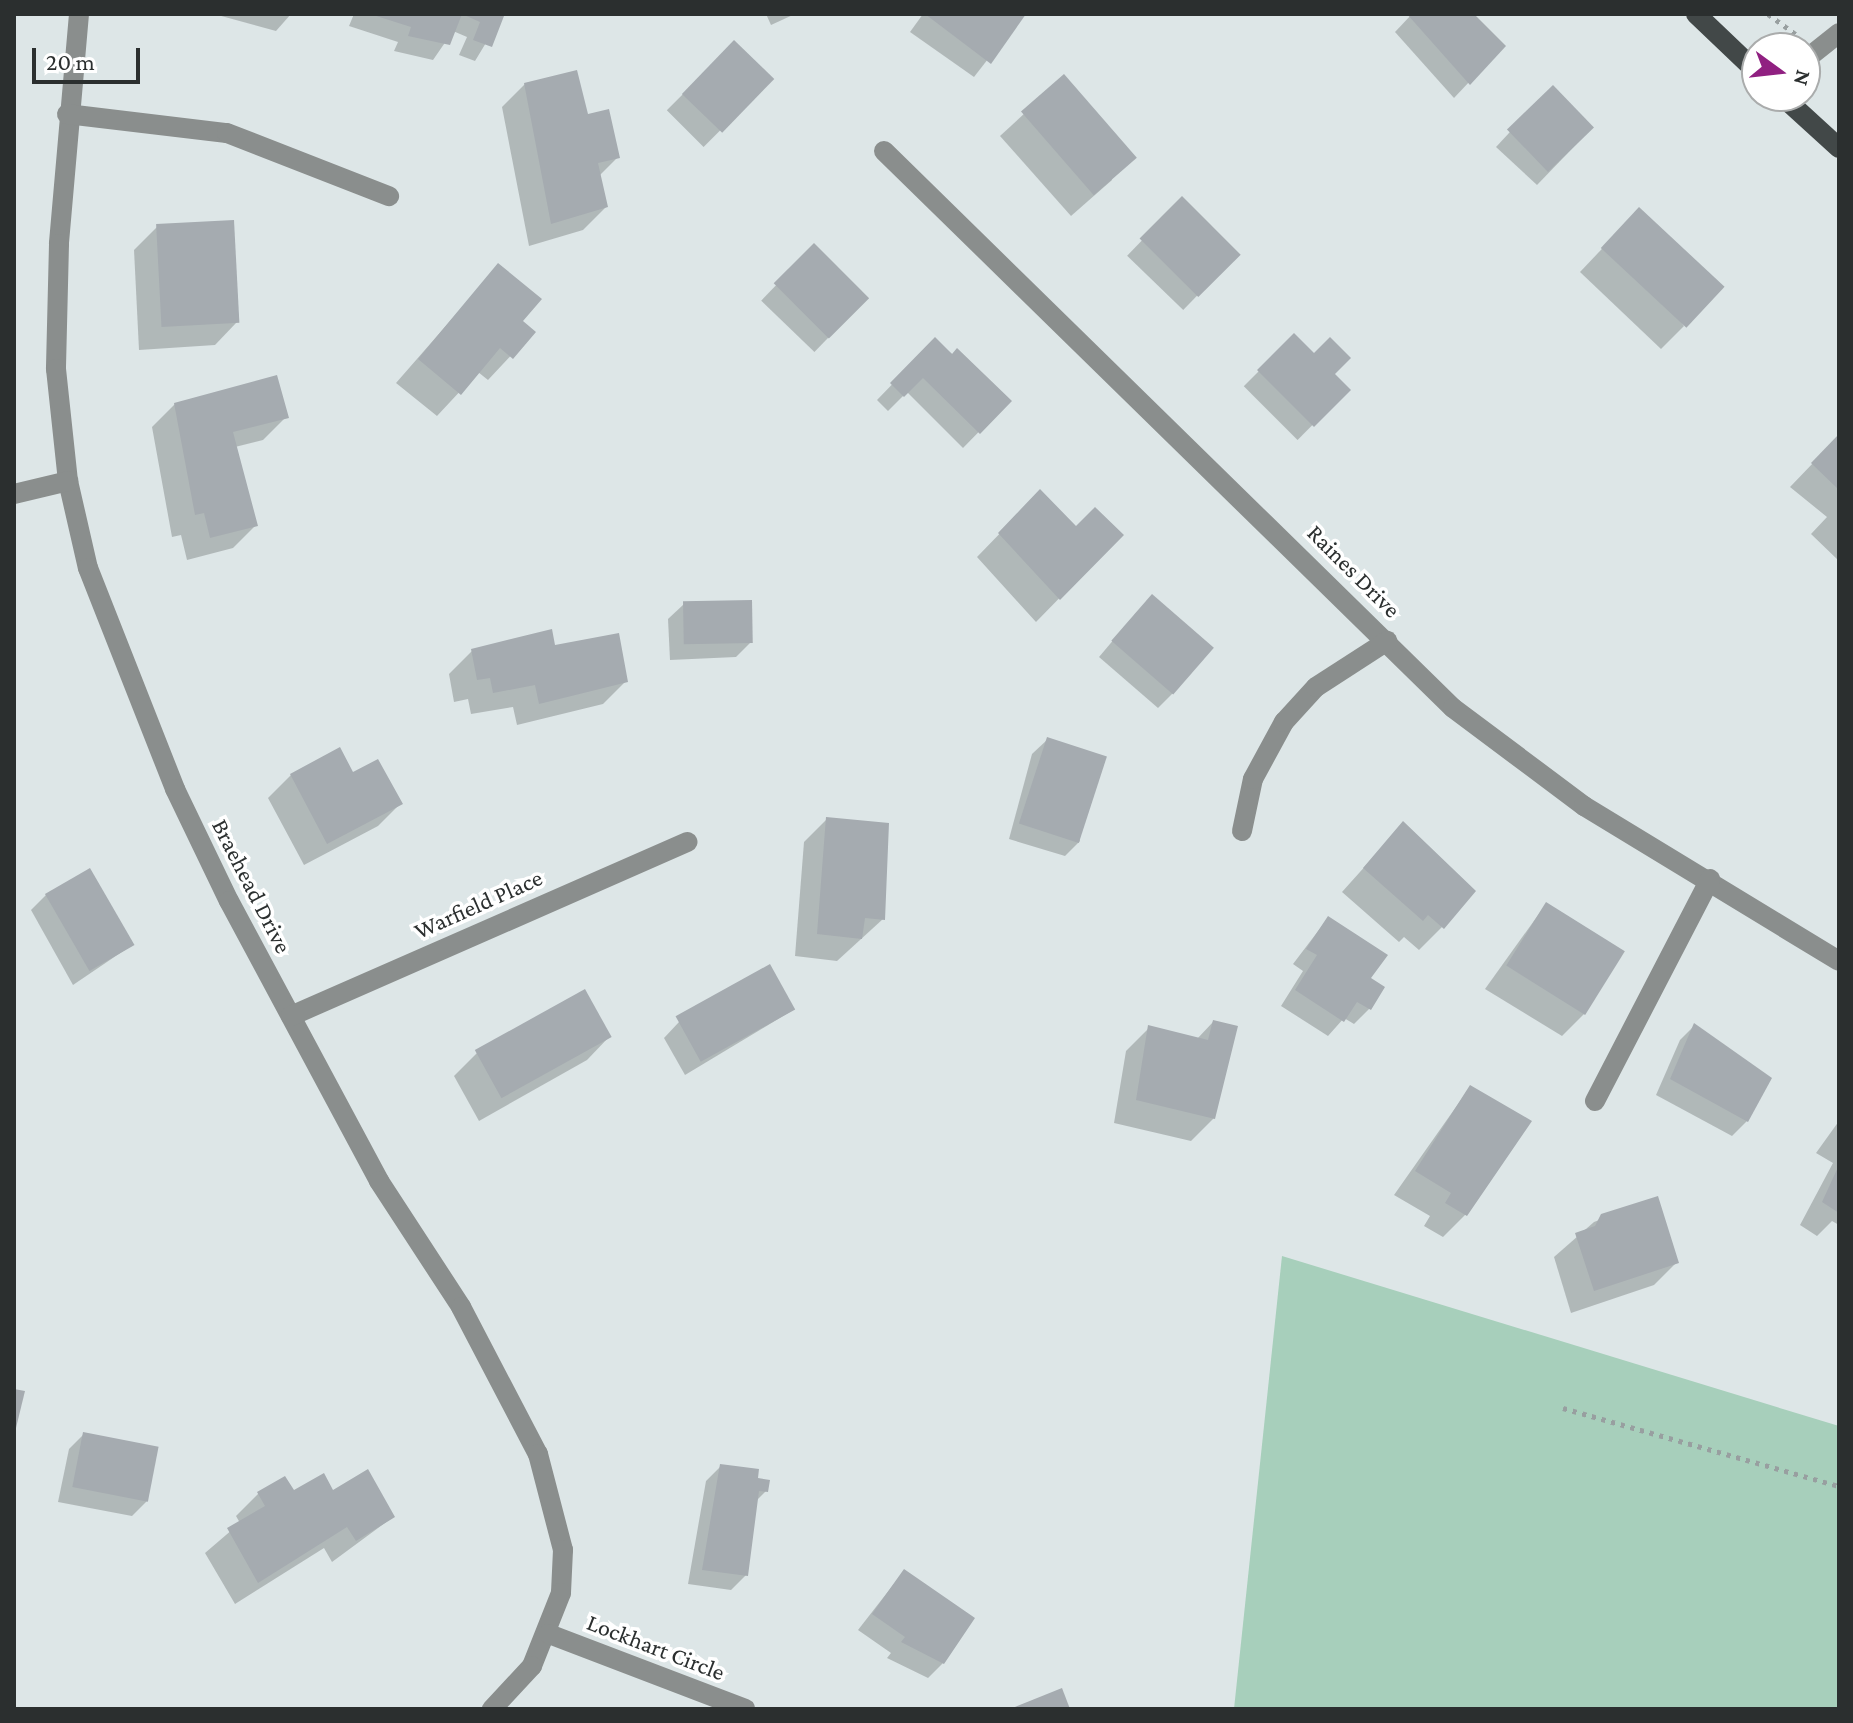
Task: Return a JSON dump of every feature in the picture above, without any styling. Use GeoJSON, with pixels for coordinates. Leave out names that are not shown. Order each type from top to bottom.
{"type":"FeatureCollection","features":[{"type":"Feature","properties":{"kind":"main road"},"geometry":{"type":"LineString","coordinates":[[1696,14],[1741,57]]}},
{"type":"Feature","properties":{"kind":"main road"},"geometry":{"type":"LineString","coordinates":[[1800,112],[1839,148]]}},
{"type":"Feature","properties":{"kind":"street","name":"Braehead Drive"},"geometry":{"type":"LineString","coordinates":[[79,14],[67,114],[56,369],[68,481],[88,568],[139,703],[229,901],[538,1454],[563,1550],[549,1634],[532,1666],[492,1709]]}},
{"type":"Feature","properties":{"kind":"street"},"geometry":{"type":"LineString","coordinates":[[1821,47],[1839,33]]}},
{"type":"Feature","properties":{"kind":"street"},"geometry":{"type":"LineString","coordinates":[[67,114],[227,133],[389,196]]}},
{"type":"Feature","properties":{"kind":"street","name":"Raines Drive"},"geometry":{"type":"LineString","coordinates":[[884,151],[1387,641],[1524,766],[1839,961]]}},
{"type":"Feature","properties":{"kind":"street"},"geometry":{"type":"LineString","coordinates":[[14,494],[68,481]]}},
{"type":"Feature","properties":{"kind":"street"},"geometry":{"type":"LineString","coordinates":[[1242,831],[1253,779],[1284,722],[1316,687],[1387,641]]}},
{"type":"Feature","properties":{"kind":"street","name":"Warfield Place"},"geometry":{"type":"LineString","coordinates":[[291,1016],[687,842]]}},
{"type":"Feature","properties":{"kind":"street"},"geometry":{"type":"LineString","coordinates":[[1595,1101],[1710,879]]}},
{"type":"Feature","properties":{"kind":"street","name":"Lockhart Circle"},"geometry":{"type":"LineString","coordinates":[[549,1634],[745,1709]]}},
{"type":"Feature","properties":{"kind":"path"},"geometry":{"type":"LineString","coordinates":[[1563,1408],[1839,1486]]}},
{"type":"Feature","properties":{"kind":"green space"},"geometry":{"type":"Polygon","coordinates":[[[1282,1256],[1839,1426],[1839,1709],[1234,1709],[1282,1256]]]}},
{"type":"Feature","properties":{"kind":"building"},"geometry":{"type":"Polygon","coordinates":[[[370,14],[462,14],[450,45],[408,36],[411,27],[370,14]]]}},
{"type":"Feature","properties":{"kind":"building"},"geometry":{"type":"Polygon","coordinates":[[[462,14],[504,16],[492,47],[473,40],[480,22],[462,14]]]}},
{"type":"Feature","properties":{"kind":"building"},"geometry":{"type":"Polygon","coordinates":[[[925,14],[1026,14],[991,64],[925,14]]]}},
{"type":"Feature","properties":{"kind":"building"},"geometry":{"type":"Polygon","coordinates":[[[1407,14],[1474,14],[1506,46],[1470,85],[1407,14]]]}},
{"type":"Feature","properties":{"kind":"building"},"geometry":{"type":"Polygon","coordinates":[[[734,40],[774,79],[722,133],[682,94],[734,40]]]}},
{"type":"Feature","properties":{"kind":"building"},"geometry":{"type":"Polygon","coordinates":[[[577,70],[588,114],[609,109],[620,158],[598,163],[608,207],[551,224],[524,83],[577,70]]]}},
{"type":"Feature","properties":{"kind":"building"},"geometry":{"type":"Polygon","coordinates":[[[1064,74],[1137,158],[1094,195],[1021,111],[1064,74]]]}},
{"type":"Feature","properties":{"kind":"building"},"geometry":{"type":"Polygon","coordinates":[[[1553,85],[1594,127],[1548,172],[1507,129],[1553,85]]]}},
{"type":"Feature","properties":{"kind":"building"},"geometry":{"type":"Polygon","coordinates":[[[1182,196],[1241,255],[1198,297],[1140,238],[1182,196]]]}},
{"type":"Feature","properties":{"kind":"building"},"geometry":{"type":"Polygon","coordinates":[[[1639,207],[1725,287],[1686,328],[1601,248],[1639,207]]]}},
{"type":"Feature","properties":{"kind":"building"},"geometry":{"type":"Polygon","coordinates":[[[234,220],[239,323],[161,327],[156,224],[234,220]]]}},
{"type":"Feature","properties":{"kind":"building"},"geometry":{"type":"Polygon","coordinates":[[[814,243],[869,298],[829,338],[774,283],[814,243]]]}},
{"type":"Feature","properties":{"kind":"building"},"geometry":{"type":"Polygon","coordinates":[[[498,263],[542,299],[523,321],[536,332],[513,359],[500,348],[461,395],[418,359],[498,263]]]}},
{"type":"Feature","properties":{"kind":"building"},"geometry":{"type":"Polygon","coordinates":[[[1294,333],[1314,353],[1330,337],[1351,358],[1335,374],[1351,390],[1314,427],[1257,370],[1294,333]]]}},
{"type":"Feature","properties":{"kind":"building"},"geometry":{"type":"Polygon","coordinates":[[[935,337],[952,354],[957,348],[1012,401],[980,434],[923,378],[904,397],[890,383],[935,337]]]}},
{"type":"Feature","properties":{"kind":"building"},"geometry":{"type":"Polygon","coordinates":[[[277,375],[289,418],[233,432],[258,526],[210,538],[204,513],[195,515],[174,403],[277,375]]]}},
{"type":"Feature","properties":{"kind":"building"},"geometry":{"type":"Polygon","coordinates":[[[1839,434],[1839,490],[1811,463],[1839,434]]]}},
{"type":"Feature","properties":{"kind":"building"},"geometry":{"type":"Polygon","coordinates":[[[1040,489],[1076,526],[1095,507],[1124,535],[1060,600],[998,533],[1040,489]]]}},
{"type":"Feature","properties":{"kind":"building"},"geometry":{"type":"Polygon","coordinates":[[[1152,594],[1214,648],[1173,695],[1111,641],[1152,594]]]}},
{"type":"Feature","properties":{"kind":"building"},"geometry":{"type":"Polygon","coordinates":[[[752,600],[753,643],[684,644],[683,601],[752,600]]]}},
{"type":"Feature","properties":{"kind":"building"},"geometry":{"type":"Polygon","coordinates":[[[552,629],[555,645],[619,633],[628,682],[539,704],[535,685],[493,693],[490,678],[477,680],[471,649],[552,629]]]}},
{"type":"Feature","properties":{"kind":"building"},"geometry":{"type":"Polygon","coordinates":[[[1047,737],[1107,756],[1079,843],[1019,824],[1047,737]]]}},
{"type":"Feature","properties":{"kind":"building"},"geometry":{"type":"Polygon","coordinates":[[[340,747],[353,772],[378,759],[403,804],[327,844],[290,774],[340,747]]]}},
{"type":"Feature","properties":{"kind":"building"},"geometry":{"type":"Polygon","coordinates":[[[826,817],[889,823],[885,920],[865,918],[862,939],[817,934],[826,817]]]}},
{"type":"Feature","properties":{"kind":"building"},"geometry":{"type":"Polygon","coordinates":[[[1403,821],[1476,891],[1444,929],[1428,915],[1423,921],[1363,868],[1403,821]]]}},
{"type":"Feature","properties":{"kind":"building"},"geometry":{"type":"Polygon","coordinates":[[[90,868],[134,945],[89,971],[45,894],[90,868]]]}},
{"type":"Feature","properties":{"kind":"building"},"geometry":{"type":"Polygon","coordinates":[[[1546,902],[1625,951],[1585,1015],[1506,966],[1546,902]]]}},
{"type":"Feature","properties":{"kind":"building"},"geometry":{"type":"Polygon","coordinates":[[[1328,916],[1388,955],[1371,978],[1385,987],[1371,1010],[1357,1002],[1344,1022],[1295,990],[1317,955],[1306,949],[1328,916]]]}},
{"type":"Feature","properties":{"kind":"building"},"geometry":{"type":"Polygon","coordinates":[[[770,964],[795,1009],[701,1062],[676,1016],[770,964]]]}},
{"type":"Feature","properties":{"kind":"building"},"geometry":{"type":"Polygon","coordinates":[[[585,989],[612,1037],[501,1098],[475,1050],[585,989]]]}},
{"type":"Feature","properties":{"kind":"building"},"geometry":{"type":"Polygon","coordinates":[[[1213,1020],[1238,1026],[1215,1119],[1136,1100],[1148,1025],[1208,1040],[1213,1020]]]}},
{"type":"Feature","properties":{"kind":"building"},"geometry":{"type":"Polygon","coordinates":[[[1694,1023],[1772,1078],[1748,1122],[1670,1079],[1694,1023]]]}},
{"type":"Feature","properties":{"kind":"building"},"geometry":{"type":"Polygon","coordinates":[[[1470,1085],[1532,1121],[1467,1216],[1445,1203],[1451,1193],[1415,1171],[1470,1085]]]}},
{"type":"Feature","properties":{"kind":"building"},"geometry":{"type":"Polygon","coordinates":[[[1839,1165],[1839,1213],[1822,1202],[1839,1165]]]}},
{"type":"Feature","properties":{"kind":"building"},"geometry":{"type":"Polygon","coordinates":[[[1658,1196],[1679,1263],[1594,1291],[1575,1233],[1595,1226],[1601,1214],[1658,1196]]]}},
{"type":"Feature","properties":{"kind":"building"},"geometry":{"type":"Polygon","coordinates":[[[14,1389],[25,1391],[15,1432],[14,1432],[14,1389]]]}},
{"type":"Feature","properties":{"kind":"building"},"geometry":{"type":"Polygon","coordinates":[[[83,1432],[159,1447],[148,1502],[72,1487],[83,1432]]]}},
{"type":"Feature","properties":{"kind":"building"},"geometry":{"type":"Polygon","coordinates":[[[720,1464],[759,1469],[758,1478],[770,1480],[768,1492],[759,1491],[748,1576],[702,1570],[720,1464]]]}},
{"type":"Feature","properties":{"kind":"building"},"geometry":{"type":"Polygon","coordinates":[[[368,1469],[395,1517],[356,1541],[347,1527],[258,1583],[227,1528],[265,1506],[257,1492],[285,1476],[294,1490],[324,1473],[333,1490],[368,1469]]]}},
{"type":"Feature","properties":{"kind":"building"},"geometry":{"type":"Polygon","coordinates":[[[904,1569],[975,1618],[944,1664],[901,1642],[905,1637],[872,1614],[904,1569]]]}},
{"type":"Feature","properties":{"kind":"building"},"geometry":{"type":"Polygon","coordinates":[[[1062,1688],[1070,1709],[1010,1709],[1062,1688]]]}}]}
